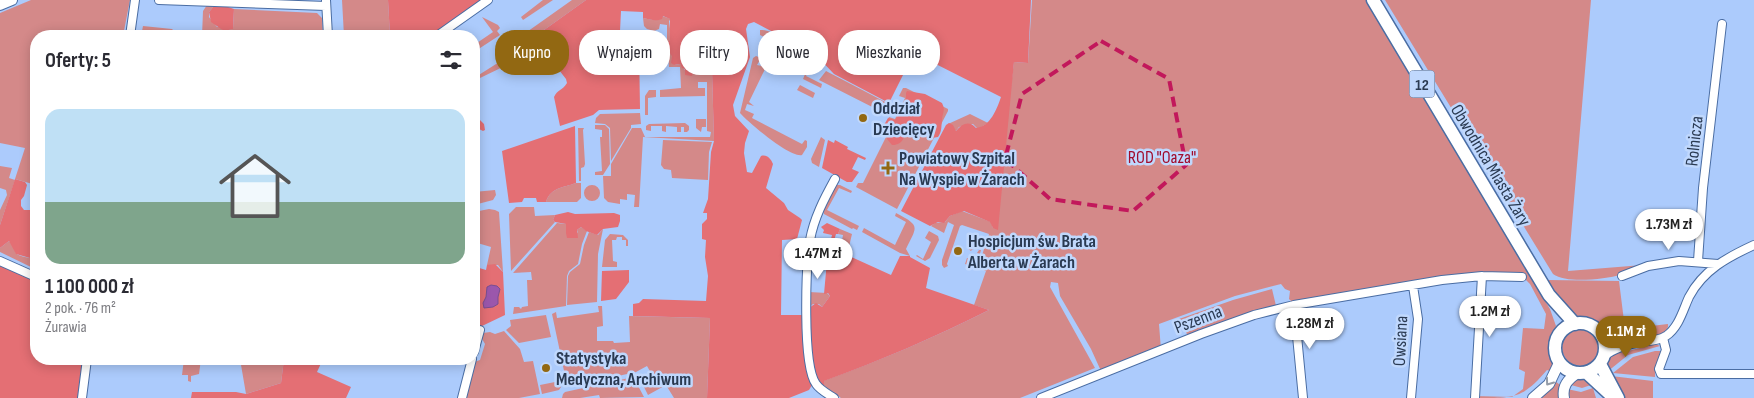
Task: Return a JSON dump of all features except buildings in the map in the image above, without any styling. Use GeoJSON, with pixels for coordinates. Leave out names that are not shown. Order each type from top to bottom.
{"type":"FeatureCollection","features":[{"type":"Feature","properties":{"kind":"main road","name":"Obwodnica Miasta Żary"},"geometry":{"type":"LineString","coordinates":[[1373,0],[1549,295]]}},
{"type":"Feature","properties":{"kind":"main road","name":"12"},"geometry":{"type":"LineString","coordinates":[[1549,295],[1575,324],[1590,325],[1602,336]]}},
{"type":"Feature","properties":{"kind":"main road","name":"12"},"geometry":{"type":"LineString","coordinates":[[1549,295],[1560,333],[1555,345],[1555,354],[1559,363]]}},
{"type":"Feature","properties":{"kind":"main road"},"geometry":{"type":"LineString","coordinates":[[1560,333],[1564,328],[1575,324]]}},
{"type":"Feature","properties":{"kind":"main road"},"geometry":{"type":"LineString","coordinates":[[1602,336],[1605,345],[1602,360],[1618,398]]}},
{"type":"Feature","properties":{"kind":"main road"},"geometry":{"type":"LineString","coordinates":[[1582,373],[1602,360]]}},
{"type":"Feature","properties":{"kind":"main road"},"geometry":{"type":"LineString","coordinates":[[1559,363],[1566,370],[1582,373],[1614,398]]}},
{"type":"Feature","properties":{"kind":"street"},"geometry":{"type":"LineString","coordinates":[[0,5],[12,0]]}},
{"type":"Feature","properties":{"kind":"street"},"geometry":{"type":"LineString","coordinates":[[131,30],[135,0]]}},
{"type":"Feature","properties":{"kind":"street"},"geometry":{"type":"LineString","coordinates":[[159,0],[326,3],[328,30]]}},
{"type":"Feature","properties":{"kind":"street"},"geometry":{"type":"LineString","coordinates":[[446,30],[488,0]]}},
{"type":"Feature","properties":{"kind":"street","name":"Rolnicza"},"geometry":{"type":"LineString","coordinates":[[1698,261],[1703,188],[1722,24]]}},
{"type":"Feature","properties":{"kind":"street"},"geometry":{"type":"LineString","coordinates":[[834,398],[817,386],[811,374],[807,346],[806,296],[810,239],[818,212],[835,179]]}},
{"type":"Feature","properties":{"kind":"street"},"geometry":{"type":"LineString","coordinates":[[1602,360],[1616,349],[1639,342],[1663,338],[1673,330],[1690,295],[1700,280],[1730,256],[1754,245]]}},
{"type":"Feature","properties":{"kind":"street"},"geometry":{"type":"LineString","coordinates":[[0,260],[30,274]]}},
{"type":"Feature","properties":{"kind":"street"},"geometry":{"type":"LineString","coordinates":[[1622,276],[1654,264],[1698,261],[1718,264]]}},
{"type":"Feature","properties":{"kind":"street"},"geometry":{"type":"LineString","coordinates":[[1475,398],[1482,276]]}},
{"type":"Feature","properties":{"kind":"street","name":"Pszenna"},"geometry":{"type":"LineString","coordinates":[[1041,398],[1241,318],[1294,305],[1442,280],[1482,276],[1522,277]]}},
{"type":"Feature","properties":{"kind":"street","name":"Owsiana"},"geometry":{"type":"LineString","coordinates":[[1411,398],[1418,318],[1413,286]]}},
{"type":"Feature","properties":{"kind":"street"},"geometry":{"type":"LineString","coordinates":[[1294,305],[1303,398]]}},
{"type":"Feature","properties":{"kind":"street"},"geometry":{"type":"LineString","coordinates":[[1602,336],[1639,342]]}},
{"type":"Feature","properties":{"kind":"street"},"geometry":{"type":"LineString","coordinates":[[1663,338],[1666,350],[1659,369],[1661,374],[1754,374]]}},
{"type":"Feature","properties":{"kind":"street"},"geometry":{"type":"LineString","coordinates":[[1533,398],[1549,384],[1559,363]]}},
{"type":"Feature","properties":{"kind":"street"},"geometry":{"type":"LineString","coordinates":[[82,398],[86,365]]}},
{"type":"Feature","properties":{"kind":"street"},"geometry":{"type":"LineString","coordinates":[[462,398],[470,365]]}},
{"type":"Feature","properties":{"kind":"street"},"geometry":{"type":"LineString","coordinates":[[1564,398],[1564,386],[1568,380],[1582,373]]}},
{"type":"Feature","properties":{"kind":"highlighted area"},"geometry":{"type":"Polygon","coordinates":[[[1101,41],[1169,79],[1186,165],[1133,211],[1050,199],[1005,159],[1022,94],[1101,41]]]}},
{"type":"Feature","properties":{"kind":"green space"},"geometry":{"type":"Polygon","coordinates":[[[31,0],[130,0],[124,30],[30,30],[30,183],[15,179],[25,148],[0,143],[0,13],[31,0]]]}},
{"type":"Feature","properties":{"kind":"green space"},"geometry":{"type":"Polygon","coordinates":[[[342,0],[388,0],[390,30],[344,30],[342,0]]]}},
{"type":"Feature","properties":{"kind":"green space"},"geometry":{"type":"Polygon","coordinates":[[[543,0],[553,0],[523,20],[521,17],[543,0]]]}},
{"type":"Feature","properties":{"kind":"green space"},"geometry":{"type":"Polygon","coordinates":[[[572,0],[586,0],[544,30],[530,30],[572,0]]]}},
{"type":"Feature","properties":{"kind":"green space","name":"ROD \"Oaza\""},"geometry":{"type":"Polygon","coordinates":[[[1032,0],[1366,0],[1550,309],[1556,326],[1551,343],[1554,364],[1553,372],[1547,370],[1531,386],[1514,395],[1523,389],[1525,372],[1519,369],[1523,328],[1544,329],[1546,314],[1530,284],[1523,277],[1481,274],[1293,303],[1289,299],[1290,291],[1281,284],[1235,296],[1159,324],[1161,350],[1101,371],[1091,349],[1060,296],[1058,283],[1051,282],[1050,287],[1095,368],[1020,398],[841,398],[824,386],[823,381],[907,348],[989,310],[974,305],[986,271],[978,268],[984,249],[975,246],[971,251],[967,248],[969,240],[986,246],[989,234],[960,226],[947,264],[948,266],[944,268],[942,260],[954,225],[948,222],[944,233],[931,226],[935,223],[945,222],[950,216],[962,211],[991,222],[993,228],[1014,62],[1028,63],[1032,0]]]}},
{"type":"Feature","properties":{"kind":"green space"},"geometry":{"type":"Polygon","coordinates":[[[1385,0],[1591,0],[1568,271],[1643,265],[1621,275],[1596,279],[1567,279],[1553,274],[1385,0]]]}},
{"type":"Feature","properties":{"kind":"green space"},"geometry":{"type":"Polygon","coordinates":[[[207,5],[214,6],[209,12],[209,17],[217,27],[223,30],[202,30],[203,11],[207,5]]]}},
{"type":"Feature","properties":{"kind":"green space"},"geometry":{"type":"Polygon","coordinates":[[[234,9],[317,13],[322,18],[323,30],[223,30],[233,29],[234,9]]]}},
{"type":"Feature","properties":{"kind":"green space"},"geometry":{"type":"Polygon","coordinates":[[[662,16],[671,19],[669,21],[671,36],[670,41],[670,30],[667,30],[667,25],[660,24],[659,29],[656,30],[647,29],[644,26],[643,18],[653,20],[662,16]]]}},
{"type":"Feature","properties":{"kind":"green space"},"geometry":{"type":"Polygon","coordinates":[[[482,17],[498,25],[500,28],[495,30],[495,38],[480,48],[480,41],[493,32],[482,17]]]}},
{"type":"Feature","properties":{"kind":"green space"},"geometry":{"type":"Polygon","coordinates":[[[143,26],[173,30],[142,30],[143,26]]]}},
{"type":"Feature","properties":{"kind":"green space"},"geometry":{"type":"Polygon","coordinates":[[[670,53],[672,55],[674,65],[680,64],[680,67],[670,67],[670,53]]]}},
{"type":"Feature","properties":{"kind":"green space"},"geometry":{"type":"Polygon","coordinates":[[[758,57],[758,75],[762,75],[749,102],[754,106],[747,104],[745,110],[754,114],[752,118],[802,144],[805,140],[807,141],[807,147],[802,155],[779,146],[740,113],[753,58],[758,57]]]}},
{"type":"Feature","properties":{"kind":"green space"},"geometry":{"type":"Polygon","coordinates":[[[495,65],[495,71],[480,78],[480,74],[495,65]]]}},
{"type":"Feature","properties":{"kind":"green space"},"geometry":{"type":"Polygon","coordinates":[[[828,72],[891,105],[886,114],[819,80],[823,75],[828,75],[828,72]]]}},
{"type":"Feature","properties":{"kind":"green space"},"geometry":{"type":"Polygon","coordinates":[[[680,75],[712,75],[714,141],[643,137],[639,207],[634,207],[635,195],[627,194],[627,200],[620,199],[620,204],[608,202],[604,198],[603,176],[611,176],[611,164],[632,128],[641,128],[645,137],[710,137],[711,132],[707,131],[707,82],[698,82],[698,88],[705,88],[705,96],[660,97],[660,90],[681,88],[680,75]]]}},
{"type":"Feature","properties":{"kind":"green space"},"geometry":{"type":"Polygon","coordinates":[[[806,75],[822,84],[821,88],[803,79],[806,75]]]}},
{"type":"Feature","properties":{"kind":"green space"},"geometry":{"type":"Polygon","coordinates":[[[800,85],[815,93],[813,98],[797,90],[800,85]]]}},
{"type":"Feature","properties":{"kind":"green space"},"geometry":{"type":"Polygon","coordinates":[[[903,88],[948,109],[948,111],[897,209],[856,187],[858,183],[863,183],[889,131],[883,131],[889,117],[895,119],[905,98],[899,96],[903,88]]]}},
{"type":"Feature","properties":{"kind":"green space"},"geometry":{"type":"Polygon","coordinates":[[[649,90],[656,90],[656,97],[648,98],[648,115],[645,115],[645,96],[649,90]]]}},
{"type":"Feature","properties":{"kind":"green space"},"geometry":{"type":"Polygon","coordinates":[[[640,113],[641,124],[631,125],[611,161],[610,128],[605,124],[595,123],[596,118],[600,114],[640,113]]]}},
{"type":"Feature","properties":{"kind":"green space"},"geometry":{"type":"Polygon","coordinates":[[[970,114],[988,123],[978,129],[973,124],[959,127],[956,131],[948,124],[970,114]]]}},
{"type":"Feature","properties":{"kind":"green space"},"geometry":{"type":"Polygon","coordinates":[[[696,119],[706,119],[706,127],[702,127],[701,132],[696,128],[696,119]]]}},
{"type":"Feature","properties":{"kind":"green space"},"geometry":{"type":"Polygon","coordinates":[[[685,123],[689,126],[687,132],[684,132],[684,127],[681,127],[681,132],[677,132],[677,127],[666,126],[666,132],[662,131],[662,126],[651,126],[651,131],[646,130],[646,126],[649,124],[685,123]]]}},
{"type":"Feature","properties":{"kind":"green space"},"geometry":{"type":"Polygon","coordinates":[[[595,125],[605,125],[609,129],[610,164],[603,175],[595,175],[595,172],[602,171],[600,137],[602,137],[602,130],[595,129],[595,125]]]}},
{"type":"Feature","properties":{"kind":"green space"},"geometry":{"type":"Polygon","coordinates":[[[578,128],[584,128],[585,164],[581,168],[581,181],[579,181],[578,128]]]}},
{"type":"Feature","properties":{"kind":"green space"},"geometry":{"type":"Polygon","coordinates":[[[821,137],[825,140],[819,167],[812,163],[811,159],[821,137]]]}},
{"type":"Feature","properties":{"kind":"green space"},"geometry":{"type":"Polygon","coordinates":[[[663,140],[712,142],[709,152],[708,180],[672,178],[671,170],[664,169],[661,165],[663,140]]]}},
{"type":"Feature","properties":{"kind":"green space"},"geometry":{"type":"Polygon","coordinates":[[[0,166],[12,168],[9,178],[15,180],[0,225],[0,210],[7,195],[6,190],[0,188],[0,166]]]}},
{"type":"Feature","properties":{"kind":"green space"},"geometry":{"type":"Polygon","coordinates":[[[581,183],[581,198],[577,202],[546,202],[554,191],[581,183]]]}},
{"type":"Feature","properties":{"kind":"green space"},"geometry":{"type":"Polygon","coordinates":[[[589,185],[595,185],[600,190],[598,199],[589,201],[584,196],[584,190],[589,185]]]}},
{"type":"Feature","properties":{"kind":"green space"},"geometry":{"type":"Polygon","coordinates":[[[835,185],[840,185],[852,191],[851,193],[839,188],[827,210],[859,226],[857,230],[824,214],[823,210],[835,185]]]}},
{"type":"Feature","properties":{"kind":"green space"},"geometry":{"type":"Polygon","coordinates":[[[495,190],[496,195],[493,200],[480,203],[480,191],[495,190]]]}},
{"type":"Feature","properties":{"kind":"green space"},"geometry":{"type":"Polygon","coordinates":[[[516,207],[534,207],[535,216],[555,215],[553,220],[555,222],[511,271],[509,214],[516,207]]]}},
{"type":"Feature","properties":{"kind":"green space"},"geometry":{"type":"Polygon","coordinates":[[[489,209],[499,212],[503,272],[498,265],[487,265],[491,247],[480,244],[480,211],[489,209]]]}},
{"type":"Feature","properties":{"kind":"green space"},"geometry":{"type":"Polygon","coordinates":[[[896,213],[910,221],[914,227],[913,236],[906,249],[910,256],[900,253],[862,232],[864,228],[895,245],[906,222],[895,216],[896,213]]]}},
{"type":"Feature","properties":{"kind":"green space"},"geometry":{"type":"Polygon","coordinates":[[[557,223],[566,224],[578,233],[577,230],[581,227],[587,231],[578,264],[569,271],[567,276],[566,306],[513,314],[514,307],[521,309],[528,306],[527,280],[532,280],[531,272],[513,273],[557,223]]]}},
{"type":"Feature","properties":{"kind":"green space"},"geometry":{"type":"Polygon","coordinates":[[[603,229],[598,254],[597,302],[567,305],[568,276],[580,264],[589,232],[598,235],[603,229]]]}},
{"type":"Feature","properties":{"kind":"green space"},"geometry":{"type":"Polygon","coordinates":[[[840,229],[852,234],[847,255],[838,255],[834,251],[840,252],[843,235],[838,234],[840,229]]]}},
{"type":"Feature","properties":{"kind":"green space"},"geometry":{"type":"Polygon","coordinates":[[[929,231],[938,236],[939,240],[930,258],[925,261],[916,256],[923,259],[931,242],[925,238],[929,231]]]}},
{"type":"Feature","properties":{"kind":"green space"},"geometry":{"type":"Polygon","coordinates":[[[610,234],[623,235],[628,240],[628,246],[626,246],[626,240],[622,240],[622,237],[612,240],[613,261],[617,262],[617,267],[602,267],[605,240],[610,234]]]}},
{"type":"Feature","properties":{"kind":"green space"},"geometry":{"type":"Polygon","coordinates":[[[9,241],[17,254],[30,258],[30,267],[0,252],[0,248],[9,241]]]}},
{"type":"Feature","properties":{"kind":"green space"},"geometry":{"type":"Polygon","coordinates":[[[979,250],[981,250],[976,268],[965,264],[967,258],[977,259],[979,250]]]}},
{"type":"Feature","properties":{"kind":"green space"},"geometry":{"type":"Polygon","coordinates":[[[1548,280],[1619,281],[1625,329],[1668,324],[1668,327],[1657,336],[1649,337],[1630,338],[1606,334],[1599,325],[1573,316],[1552,289],[1548,280]]]}},
{"type":"Feature","properties":{"kind":"green space"},"geometry":{"type":"Polygon","coordinates":[[[1272,289],[1277,310],[1188,336],[1179,319],[1233,300],[1272,289]]]}},
{"type":"Feature","properties":{"kind":"green space"},"geometry":{"type":"Polygon","coordinates":[[[809,292],[827,293],[830,296],[822,307],[819,304],[813,304],[809,308],[809,292]]]}},
{"type":"Feature","properties":{"kind":"green space"},"geometry":{"type":"Polygon","coordinates":[[[598,306],[602,306],[603,326],[597,327],[597,341],[613,341],[614,343],[630,342],[629,316],[710,318],[707,398],[674,398],[666,385],[648,395],[643,385],[645,377],[651,373],[647,366],[636,372],[573,386],[567,385],[552,314],[556,312],[557,318],[599,312],[598,306]]]}},
{"type":"Feature","properties":{"kind":"green space"},"geometry":{"type":"Polygon","coordinates":[[[546,315],[551,337],[519,343],[506,330],[511,326],[510,320],[546,315]]]}},
{"type":"Feature","properties":{"kind":"green space"},"geometry":{"type":"Polygon","coordinates":[[[1581,328],[1588,329],[1594,334],[1599,340],[1599,354],[1594,360],[1588,365],[1581,366],[1574,365],[1568,360],[1563,354],[1562,347],[1563,340],[1568,334],[1574,329],[1581,328]]]}},
{"type":"Feature","properties":{"kind":"green space"},"geometry":{"type":"Polygon","coordinates":[[[504,331],[520,349],[524,362],[533,361],[540,394],[519,398],[466,398],[473,365],[480,365],[485,344],[481,337],[483,333],[490,332],[495,334],[504,331]]]}},
{"type":"Feature","properties":{"kind":"green space"},"geometry":{"type":"Polygon","coordinates":[[[1656,344],[1660,346],[1628,355],[1607,372],[1606,361],[1610,356],[1656,344]]]}},
{"type":"Feature","properties":{"kind":"green space"},"geometry":{"type":"Polygon","coordinates":[[[1662,351],[1663,353],[1655,370],[1655,377],[1613,373],[1633,357],[1662,351]]]}},
{"type":"Feature","properties":{"kind":"green space"},"geometry":{"type":"Polygon","coordinates":[[[183,365],[200,365],[199,374],[191,376],[191,382],[188,381],[188,375],[182,375],[183,365]]]}},
{"type":"Feature","properties":{"kind":"green space"},"geometry":{"type":"Polygon","coordinates":[[[241,365],[283,365],[281,383],[246,394],[241,365]]]}},
{"type":"Feature","properties":{"kind":"green space"},"geometry":{"type":"Polygon","coordinates":[[[1611,376],[1653,381],[1653,398],[1622,398],[1611,376]]]}},
{"type":"Feature","properties":{"kind":"green space"},"geometry":{"type":"Polygon","coordinates":[[[629,378],[636,382],[644,397],[600,398],[599,395],[562,398],[565,392],[629,378]]]}},
{"type":"Feature","properties":{"kind":"green space"},"geometry":{"type":"Polygon","coordinates":[[[1577,378],[1588,378],[1591,385],[1582,388],[1571,385],[1577,378]]]}},
{"type":"Feature","properties":{"kind":"green space"},"geometry":{"type":"Polygon","coordinates":[[[560,381],[561,387],[559,390],[542,394],[540,385],[560,381]]]}},
{"type":"Feature","properties":{"kind":"green space"},"geometry":{"type":"Polygon","coordinates":[[[1555,381],[1560,385],[1561,398],[1538,398],[1555,381]]]}},
{"type":"Feature","properties":{"kind":"green space"},"geometry":{"type":"Polygon","coordinates":[[[1593,388],[1596,398],[1568,398],[1567,389],[1581,392],[1593,388]]]}},
{"type":"Feature","properties":{"kind":"green space"},"geometry":{"type":"Polygon","coordinates":[[[1475,396],[1507,397],[1478,398],[1475,396]]]}},
{"type":"Feature","properties":{"kind":"shaded area"},"geometry":{"type":"Polygon","coordinates":[[[388,0],[484,0],[440,30],[390,30],[388,0]]]}},
{"type":"Feature","properties":{"kind":"shaded area"},"geometry":{"type":"Polygon","coordinates":[[[586,0],[1031,0],[1028,63],[1014,62],[998,230],[993,228],[990,222],[964,211],[950,216],[944,223],[938,222],[930,226],[901,211],[946,125],[949,123],[953,125],[956,131],[966,124],[971,124],[976,128],[981,127],[992,117],[1001,97],[940,66],[940,30],[838,30],[838,75],[903,75],[889,103],[834,74],[828,68],[828,30],[769,30],[754,22],[748,24],[746,30],[680,30],[680,64],[674,65],[671,63],[672,56],[670,54],[670,19],[663,16],[662,19],[652,20],[643,18],[643,12],[621,11],[620,30],[579,30],[579,75],[639,75],[640,109],[599,110],[593,115],[560,126],[554,97],[567,83],[563,75],[569,75],[569,30],[544,30],[586,0]]]}},
{"type":"Feature","properties":{"kind":"shaded area"},"geometry":{"type":"Polygon","coordinates":[[[214,6],[225,6],[234,9],[233,29],[223,30],[211,22],[209,12],[214,6]]]}},
{"type":"Feature","properties":{"kind":"shaded area"},"geometry":{"type":"Polygon","coordinates":[[[748,43],[750,57],[748,63],[748,43]]]}},
{"type":"Feature","properties":{"kind":"shaded area"},"geometry":{"type":"Polygon","coordinates":[[[712,75],[744,75],[733,105],[735,116],[749,131],[744,153],[747,172],[752,173],[761,156],[768,157],[773,164],[766,188],[784,203],[788,210],[802,220],[797,239],[782,240],[781,315],[804,315],[808,372],[812,385],[809,390],[789,398],[707,398],[710,318],[633,316],[633,304],[639,303],[643,299],[706,301],[708,276],[705,257],[706,240],[702,239],[702,224],[707,219],[707,213],[703,213],[708,199],[711,152],[714,141],[712,75]]]}},
{"type":"Feature","properties":{"kind":"shaded area"},"geometry":{"type":"Polygon","coordinates":[[[907,91],[925,94],[942,103],[944,110],[941,131],[938,137],[932,138],[924,134],[922,127],[906,123],[902,128],[903,140],[896,145],[892,145],[887,139],[884,125],[888,118],[895,120],[906,103],[907,91]]]}},
{"type":"Feature","properties":{"kind":"shaded area"},"geometry":{"type":"Polygon","coordinates":[[[480,120],[484,124],[485,130],[480,130],[480,120]]]}},
{"type":"Feature","properties":{"kind":"shaded area"},"geometry":{"type":"Polygon","coordinates":[[[575,126],[576,183],[554,191],[546,202],[537,202],[536,198],[524,198],[522,202],[509,203],[502,151],[575,126]]]}},
{"type":"Feature","properties":{"kind":"shaded area"},"geometry":{"type":"Polygon","coordinates":[[[828,140],[834,143],[835,140],[848,147],[847,149],[866,158],[865,160],[858,157],[852,169],[859,172],[852,182],[847,182],[822,168],[828,140]]]}},
{"type":"Feature","properties":{"kind":"shaded area"},"geometry":{"type":"Polygon","coordinates":[[[15,179],[25,182],[27,185],[21,200],[21,206],[24,210],[30,210],[30,258],[16,254],[9,241],[0,248],[0,225],[15,179]]]}},
{"type":"Feature","properties":{"kind":"shaded area"},"geometry":{"type":"Polygon","coordinates":[[[568,212],[575,214],[614,213],[620,215],[620,221],[618,227],[603,229],[597,235],[581,227],[577,230],[578,238],[567,238],[566,224],[553,220],[555,215],[568,212]]]}},
{"type":"Feature","properties":{"kind":"shaded area"},"geometry":{"type":"Polygon","coordinates":[[[827,223],[840,229],[838,234],[836,234],[833,244],[830,243],[832,235],[823,233],[824,230],[821,227],[827,223]]]}},
{"type":"Feature","properties":{"kind":"shaded area"},"geometry":{"type":"Polygon","coordinates":[[[828,250],[834,251],[838,255],[847,255],[891,275],[900,256],[910,256],[930,268],[926,288],[989,310],[907,348],[824,381],[824,386],[818,379],[811,361],[809,308],[816,303],[822,307],[830,296],[828,293],[824,294],[828,250]]]}},
{"type":"Feature","properties":{"kind":"shaded area"},"geometry":{"type":"Polygon","coordinates":[[[0,262],[30,276],[30,365],[86,365],[82,398],[0,398],[0,262]]]}},
{"type":"Feature","properties":{"kind":"shaded area"},"geometry":{"type":"Polygon","coordinates":[[[495,264],[503,272],[505,315],[480,326],[480,268],[486,270],[487,265],[495,264]]]}},
{"type":"Feature","properties":{"kind":"shaded area"},"geometry":{"type":"Polygon","coordinates":[[[629,270],[629,282],[616,299],[601,301],[602,271],[629,270]]]}},
{"type":"Feature","properties":{"kind":"shaded area"},"geometry":{"type":"Polygon","coordinates":[[[491,285],[497,286],[500,289],[498,304],[493,307],[484,308],[483,303],[487,287],[491,285]]]}},
{"type":"Feature","properties":{"kind":"shaded area"},"geometry":{"type":"Polygon","coordinates":[[[283,365],[320,365],[317,372],[351,387],[346,398],[191,398],[192,392],[236,392],[246,394],[281,383],[283,365]]]}},
{"type":"Feature","properties":{"kind":"place","name":"Oddział Dziecięcy"},"geometry":{"type":"Point","coordinates":[863,118]}},
{"type":"Feature","properties":{"kind":"place","name":"Powiatowy Szpital Na Wyspie w Żarach"},"geometry":{"type":"Point","coordinates":[888,168]}},
{"type":"Feature","properties":{"kind":"place","name":"Hospicjum św. Brata Alberta w Żarach"},"geometry":{"type":"Point","coordinates":[958,251]}},
{"type":"Feature","properties":{"kind":"place","name":"Statystyka Medyczna, Archiwum"},"geometry":{"type":"Point","coordinates":[546,368]}}]}
